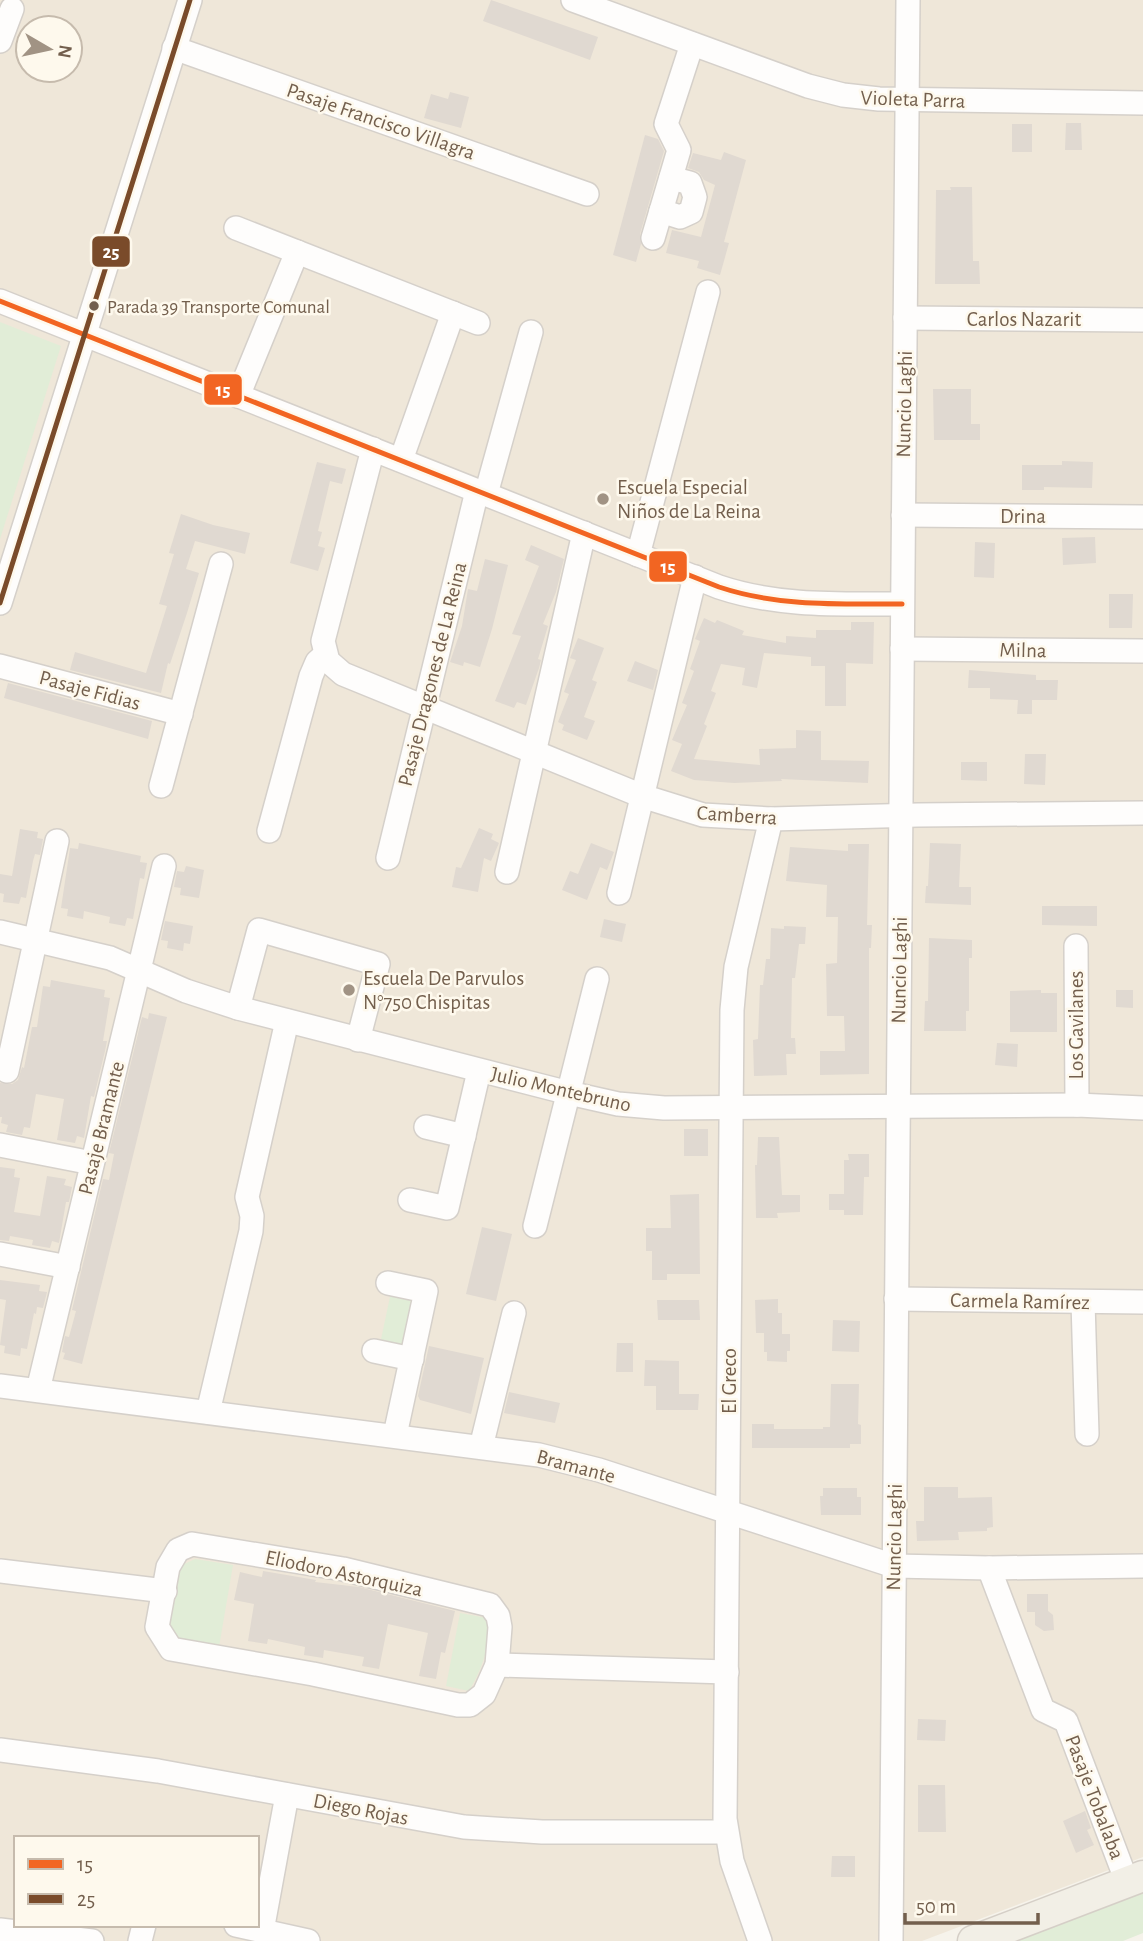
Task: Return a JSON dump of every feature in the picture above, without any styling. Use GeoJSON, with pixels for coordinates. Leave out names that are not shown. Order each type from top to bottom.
{"type":"FeatureCollection","features":[{"type":"Feature","properties":{"kind":"main road"},"geometry":{"type":"LineString","coordinates":[[973,1941],[1135,1879]]}},
{"type":"Feature","properties":{"kind":"street"},"geometry":{"type":"LineString","coordinates":[[0,603],[190,0]]}},
{"type":"Feature","properties":{"kind":"street","name":"Violeta Parra"},"geometry":{"type":"LineString","coordinates":[[573,0],[825,92],[861,98],[907,100],[1143,103]]}},
{"type":"Feature","properties":{"kind":"street","name":"Nuncio Laghi"},"geometry":{"type":"LineString","coordinates":[[891,1941],[908,0]]}},
{"type":"Feature","properties":{"kind":"street"},"geometry":{"type":"LineString","coordinates":[[0,41],[12,9]]}},
{"type":"Feature","properties":{"kind":"street"},"geometry":{"type":"LineString","coordinates":[[653,238],[679,150],[666,124],[692,44]]}},
{"type":"Feature","properties":{"kind":"street","name":"Pasaje Francisco Villagra"},"geometry":{"type":"LineString","coordinates":[[174,48],[587,194]]}},
{"type":"Feature","properties":{"kind":"street"},"geometry":{"type":"LineString","coordinates":[[236,228],[478,323]]}},
{"type":"Feature","properties":{"kind":"street"},"geometry":{"type":"LineString","coordinates":[[239,396],[298,252]]}},
{"type":"Feature","properties":{"kind":"street"},"geometry":{"type":"LineString","coordinates":[[638,555],[708,292]]}},
{"type":"Feature","properties":{"kind":"street"},"geometry":{"type":"LineString","coordinates":[[0,301],[738,594],[784,603],[902,604]]}},
{"type":"Feature","properties":{"kind":"street"},"geometry":{"type":"LineString","coordinates":[[401,460],[453,313]]}},
{"type":"Feature","properties":{"kind":"street","name":"Carlos Nazarit"},"geometry":{"type":"LineString","coordinates":[[905,318],[1143,320]]}},
{"type":"Feature","properties":{"kind":"street","name":"Pasaje Dragones de La Reina"},"geometry":{"type":"LineString","coordinates":[[388,858],[424,706],[481,492],[531,332]]}},
{"type":"Feature","properties":{"kind":"street"},"geometry":{"type":"LineString","coordinates":[[270,831],[313,669],[325,655],[323,641],[373,449]]}},
{"type":"Feature","properties":{"kind":"street","name":"Drina"},"geometry":{"type":"LineString","coordinates":[[903,515],[1143,517]]}},
{"type":"Feature","properties":{"kind":"street"},"geometry":{"type":"LineString","coordinates":[[507,872],[584,533]]}},
{"type":"Feature","properties":{"kind":"street"},"geometry":{"type":"LineString","coordinates":[[161,786],[221,564]]}},
{"type":"Feature","properties":{"kind":"street"},"geometry":{"type":"LineString","coordinates":[[619,893],[695,578]]}},
{"type":"Feature","properties":{"kind":"street","name":"Milna"},"geometry":{"type":"LineString","coordinates":[[902,649],[1143,651]]}},
{"type":"Feature","properties":{"kind":"street","name":"Camberra"},"geometry":{"type":"LineString","coordinates":[[325,655],[332,667],[343,674],[642,796],[703,815],[771,819],[1143,813]]}},
{"type":"Feature","properties":{"kind":"street","name":"Pasaje Fidias"},"geometry":{"type":"LineString","coordinates":[[0,666],[181,714]]}},
{"type":"Feature","properties":{"kind":"street","name":"El Greco"},"geometry":{"type":"LineString","coordinates":[[760,1941],[732,1861],[726,1832],[731,1108],[734,985],[771,819]]}},
{"type":"Feature","properties":{"kind":"street"},"geometry":{"type":"LineString","coordinates":[[7,1071],[57,841]]}},
{"type":"Feature","properties":{"kind":"street","name":"Pasaje Bramante"},"geometry":{"type":"LineString","coordinates":[[37,1390],[164,866]]}},
{"type":"Feature","properties":{"kind":"street"},"geometry":{"type":"LineString","coordinates":[[238,1008],[259,930],[378,964],[358,1040]]}},
{"type":"Feature","properties":{"kind":"street","name":"Julio Montebruno"},"geometry":{"type":"LineString","coordinates":[[0,932],[89,952],[186,991],[238,1008],[569,1093],[644,1107],[1077,1105],[1143,1108]]}},
{"type":"Feature","properties":{"kind":"street","name":"Los Gavilanes"},"geometry":{"type":"LineString","coordinates":[[1076,946],[1077,1105]]}},
{"type":"Feature","properties":{"kind":"street"},"geometry":{"type":"LineString","coordinates":[[535,1226],[597,979]]}},
{"type":"Feature","properties":{"kind":"street"},"geometry":{"type":"LineString","coordinates":[[208,1412],[253,1224],[247,1197],[287,1021]]}},
{"type":"Feature","properties":{"kind":"street"},"geometry":{"type":"LineString","coordinates":[[410,1200],[447,1208],[479,1071]]}},
{"type":"Feature","properties":{"kind":"street"},"geometry":{"type":"LineString","coordinates":[[426,1127],[464,1136]]}},
{"type":"Feature","properties":{"kind":"street"},"geometry":{"type":"LineString","coordinates":[[0,1145],[93,1163]]}},
{"type":"Feature","properties":{"kind":"street"},"geometry":{"type":"LineString","coordinates":[[0,1254],[68,1267]]}},
{"type":"Feature","properties":{"kind":"street"},"geometry":{"type":"LineString","coordinates":[[388,1283],[426,1290],[395,1435]]}},
{"type":"Feature","properties":{"kind":"street","name":"Carmela Ramírez"},"geometry":{"type":"LineString","coordinates":[[896,1299],[1143,1302]]}},
{"type":"Feature","properties":{"kind":"street"},"geometry":{"type":"LineString","coordinates":[[1083,1301],[1087,1434]]}},
{"type":"Feature","properties":{"kind":"street"},"geometry":{"type":"LineString","coordinates":[[481,1447],[514,1313]]}},
{"type":"Feature","properties":{"kind":"street"},"geometry":{"type":"LineString","coordinates":[[374,1351],[412,1359]]}},
{"type":"Feature","properties":{"kind":"street","name":"Bramante"},"geometry":{"type":"LineString","coordinates":[[0,1386],[395,1435],[569,1461],[894,1566],[1143,1566]]}},
{"type":"Feature","properties":{"kind":"street","name":"Eliodoro Astorquiza"},"geometry":{"type":"LineString","coordinates":[[192,1544],[343,1569],[490,1605],[498,1616],[500,1627],[497,1665],[484,1694],[470,1705],[458,1705],[313,1674],[171,1649],[157,1627],[165,1591],[168,1567],[178,1550],[192,1544]]}},
{"type":"Feature","properties":{"kind":"street","name":"Pasaje Tobalaba"},"geometry":{"type":"LineString","coordinates":[[989,1568],[1043,1710],[1066,1721],[1135,1879]]}},
{"type":"Feature","properties":{"kind":"street"},"geometry":{"type":"LineString","coordinates":[[0,1570],[165,1591]]}},
{"type":"Feature","properties":{"kind":"street"},"geometry":{"type":"LineString","coordinates":[[497,1665],[727,1672]]}},
{"type":"Feature","properties":{"kind":"street","name":"Diego Rojas"},"geometry":{"type":"LineString","coordinates":[[0,1750],[158,1771],[440,1824],[488,1830],[726,1832]]}},
{"type":"Feature","properties":{"kind":"street"},"geometry":{"type":"LineString","coordinates":[[262,1931],[287,1795]]}},
{"type":"Feature","properties":{"kind":"street"},"geometry":{"type":"LineString","coordinates":[[245,1927],[308,1941]]}},
{"type":"Feature","properties":{"kind":"street"},"geometry":{"type":"LineString","coordinates":[[0,1930],[92,1941]]}},
{"type":"Feature","properties":{"kind":"shaded area"},"geometry":{"type":"Polygon","coordinates":[[[0,0],[1143,0],[1143,1857],[922,1941],[0,1941],[0,0]]]}},
{"type":"Feature","properties":{"kind":"green space"},"geometry":{"type":"Polygon","coordinates":[[[0,322],[61,346],[0,539],[0,322]]]}},
{"type":"Feature","properties":{"kind":"green space"},"geometry":{"type":"Polygon","coordinates":[[[391,1292],[420,1298],[409,1350],[380,1344],[391,1292]]]}},
{"type":"Feature","properties":{"kind":"green space"},"geometry":{"type":"Polygon","coordinates":[[[195,1559],[233,1565],[219,1647],[174,1639],[168,1611],[180,1566],[195,1559]]]}},
{"type":"Feature","properties":{"kind":"green space"},"geometry":{"type":"Polygon","coordinates":[[[460,1613],[487,1618],[485,1656],[469,1691],[446,1686],[460,1613]]]}},
{"type":"Feature","properties":{"kind":"green space"},"geometry":{"type":"Polygon","coordinates":[[[1143,1883],[1143,1933],[1123,1941],[993,1941],[1143,1883]]]}},
{"type":"Feature","properties":{"kind":"building"},"geometry":{"type":"Polygon","coordinates":[[[491,0],[598,37],[590,60],[483,21],[491,0]]]}},
{"type":"Feature","properties":{"kind":"building"},"geometry":{"type":"Polygon","coordinates":[[[450,92],[469,97],[461,128],[424,118],[431,94],[448,99],[450,92]]]}},
{"type":"Feature","properties":{"kind":"building"},"geometry":{"type":"Polygon","coordinates":[[[1066,123],[1081,123],[1082,150],[1065,150],[1066,123]]]}},
{"type":"Feature","properties":{"kind":"building"},"geometry":{"type":"Polygon","coordinates":[[[1012,124],[1032,124],[1032,152],[1012,152],[1012,124]]]}},
{"type":"Feature","properties":{"kind":"building"},"geometry":{"type":"Polygon","coordinates":[[[645,135],[658,139],[664,151],[640,234],[641,244],[636,262],[613,255],[645,135]]]}},
{"type":"Feature","properties":{"kind":"building"},"geometry":{"type":"Polygon","coordinates":[[[724,152],[746,160],[724,242],[729,243],[720,275],[697,268],[699,261],[666,253],[672,230],[701,237],[715,185],[704,180],[699,172],[688,168],[693,153],[721,160],[724,152]]]}},
{"type":"Feature","properties":{"kind":"building"},"geometry":{"type":"Polygon","coordinates":[[[950,187],[972,187],[973,261],[979,261],[980,284],[935,284],[936,190],[951,190],[950,187]]]}},
{"type":"Feature","properties":{"kind":"building"},"geometry":{"type":"Polygon","coordinates":[[[933,389],[971,389],[971,424],[980,424],[980,440],[934,440],[933,389]]]}},
{"type":"Feature","properties":{"kind":"building"},"geometry":{"type":"Polygon","coordinates":[[[1062,461],[1093,462],[1092,488],[1044,487],[1044,490],[1022,490],[1022,465],[1062,465],[1062,461]]]}},
{"type":"Feature","properties":{"kind":"building"},"geometry":{"type":"Polygon","coordinates":[[[317,462],[346,469],[342,484],[330,481],[318,531],[322,532],[318,546],[325,548],[318,571],[290,563],[317,462]]]}},
{"type":"Feature","properties":{"kind":"building"},"geometry":{"type":"Polygon","coordinates":[[[181,514],[213,525],[250,533],[245,554],[195,541],[186,569],[199,573],[170,664],[168,663],[161,693],[70,670],[75,652],[146,673],[167,606],[159,604],[174,554],[169,553],[181,514]]]}},
{"type":"Feature","properties":{"kind":"building"},"geometry":{"type":"Polygon","coordinates":[[[1095,537],[1096,563],[1063,565],[1062,538],[1095,537]]]}},
{"type":"Feature","properties":{"kind":"building"},"geometry":{"type":"Polygon","coordinates":[[[975,542],[995,543],[994,578],[974,577],[975,542]]]}},
{"type":"Feature","properties":{"kind":"building"},"geometry":{"type":"Polygon","coordinates":[[[531,545],[564,559],[556,592],[543,624],[548,626],[538,659],[541,660],[539,668],[526,705],[517,702],[514,708],[495,701],[521,636],[512,634],[539,566],[525,560],[531,545]]]}},
{"type":"Feature","properties":{"kind":"building"},"geometry":{"type":"Polygon","coordinates":[[[485,559],[508,565],[480,667],[464,662],[463,666],[450,662],[462,626],[468,589],[477,591],[485,559]]]}},
{"type":"Feature","properties":{"kind":"building"},"geometry":{"type":"Polygon","coordinates":[[[1109,594],[1133,594],[1132,628],[1109,628],[1109,594]]]}},
{"type":"Feature","properties":{"kind":"building"},"geometry":{"type":"Polygon","coordinates":[[[704,618],[715,623],[717,620],[744,631],[742,635],[786,643],[786,636],[816,638],[816,630],[851,630],[851,622],[874,622],[873,664],[846,663],[846,706],[825,706],[825,666],[811,666],[811,657],[764,653],[757,688],[742,685],[745,668],[721,664],[711,691],[716,693],[704,724],[707,726],[694,759],[760,765],[759,749],[796,748],[796,730],[821,731],[821,760],[869,761],[868,783],[781,779],[782,781],[734,783],[694,780],[671,771],[682,744],[672,740],[687,705],[682,703],[694,671],[690,669],[700,641],[695,639],[704,618]]]}},
{"type":"Feature","properties":{"kind":"building"},"geometry":{"type":"Polygon","coordinates":[[[578,638],[604,648],[592,680],[597,682],[584,717],[595,721],[587,740],[562,730],[564,725],[558,722],[569,694],[564,692],[576,660],[570,658],[578,638]]]}},
{"type":"Feature","properties":{"kind":"building"},"geometry":{"type":"Polygon","coordinates":[[[635,661],[658,670],[653,690],[627,681],[635,661]]]}},
{"type":"Feature","properties":{"kind":"building"},"geometry":{"type":"Polygon","coordinates":[[[969,670],[1036,675],[1036,680],[1058,680],[1057,700],[1032,700],[1032,714],[1017,714],[1018,700],[990,699],[990,688],[968,688],[969,670]]]}},
{"type":"Feature","properties":{"kind":"building"},"geometry":{"type":"Polygon","coordinates":[[[8,683],[152,721],[148,739],[4,698],[8,683]]]}},
{"type":"Feature","properties":{"kind":"building"},"geometry":{"type":"Polygon","coordinates":[[[1025,754],[1046,754],[1045,785],[1024,784],[1025,754]]]}},
{"type":"Feature","properties":{"kind":"building"},"geometry":{"type":"Polygon","coordinates":[[[961,762],[987,762],[987,781],[961,780],[961,762]]]}},
{"type":"Feature","properties":{"kind":"building"},"geometry":{"type":"Polygon","coordinates":[[[479,828],[493,834],[491,839],[499,843],[491,861],[484,858],[478,892],[452,887],[456,867],[461,868],[479,828]]]}},
{"type":"Feature","properties":{"kind":"building"},"geometry":{"type":"Polygon","coordinates":[[[20,829],[38,832],[37,838],[43,839],[40,855],[35,854],[26,898],[21,897],[19,904],[3,902],[0,874],[12,876],[20,829]]]}},
{"type":"Feature","properties":{"kind":"building"},"geometry":{"type":"Polygon","coordinates":[[[79,843],[141,856],[140,862],[147,863],[144,879],[140,878],[133,919],[127,918],[125,926],[109,923],[110,917],[84,911],[83,919],[67,916],[68,909],[61,908],[70,848],[78,849],[79,843]]]}},
{"type":"Feature","properties":{"kind":"building"},"geometry":{"type":"Polygon","coordinates":[[[591,843],[614,852],[607,870],[600,867],[587,900],[562,890],[570,871],[578,874],[591,843]]]}},
{"type":"Feature","properties":{"kind":"building"},"geometry":{"type":"Polygon","coordinates":[[[930,843],[961,844],[959,887],[971,887],[971,905],[925,903],[930,843]]]}},
{"type":"Feature","properties":{"kind":"building"},"geometry":{"type":"Polygon","coordinates":[[[848,844],[869,844],[867,925],[872,925],[869,948],[869,1074],[820,1075],[820,1051],[845,1051],[844,1016],[827,1016],[826,964],[837,963],[838,917],[826,917],[827,885],[786,881],[790,847],[848,851],[848,844]]]}},
{"type":"Feature","properties":{"kind":"building"},"geometry":{"type":"Polygon","coordinates":[[[186,866],[204,870],[199,898],[180,895],[181,888],[174,887],[177,871],[184,872],[186,866]]]}},
{"type":"Feature","properties":{"kind":"building"},"geometry":{"type":"Polygon","coordinates":[[[1042,906],[1097,906],[1097,926],[1042,925],[1042,906]]]}},
{"type":"Feature","properties":{"kind":"building"},"geometry":{"type":"Polygon","coordinates":[[[604,919],[626,924],[622,942],[600,937],[604,919]]]}},
{"type":"Feature","properties":{"kind":"building"},"geometry":{"type":"Polygon","coordinates":[[[165,921],[193,926],[190,944],[184,943],[183,951],[167,948],[168,941],[161,940],[165,921]]]}},
{"type":"Feature","properties":{"kind":"building"},"geometry":{"type":"Polygon","coordinates":[[[784,926],[806,927],[805,944],[799,944],[795,978],[792,978],[791,1038],[795,1038],[796,1054],[786,1054],[787,1075],[754,1076],[753,1040],[758,1039],[760,985],[763,985],[766,959],[770,959],[771,928],[784,929],[784,926]]]}},
{"type":"Feature","properties":{"kind":"building"},"geometry":{"type":"Polygon","coordinates":[[[929,938],[972,940],[966,1031],[924,1031],[925,1001],[928,1001],[929,938]]]}},
{"type":"Feature","properties":{"kind":"building"},"geometry":{"type":"Polygon","coordinates":[[[51,980],[105,990],[104,997],[110,998],[103,1041],[107,1041],[94,1097],[91,1096],[84,1138],[77,1136],[75,1143],[57,1140],[64,1099],[36,1094],[30,1128],[24,1127],[22,1135],[6,1132],[8,1125],[1,1123],[0,1117],[0,1083],[12,1084],[18,1080],[22,1067],[24,1068],[32,1027],[37,1027],[43,986],[50,987],[51,980]]]}},
{"type":"Feature","properties":{"kind":"building"},"geometry":{"type":"Polygon","coordinates":[[[1041,990],[1041,993],[1057,993],[1057,1032],[1010,1032],[1010,991],[1041,990]]]}},
{"type":"Feature","properties":{"kind":"building"},"geometry":{"type":"Polygon","coordinates":[[[1116,990],[1133,990],[1133,1008],[1116,1007],[1116,990]]]}},
{"type":"Feature","properties":{"kind":"building"},"geometry":{"type":"Polygon","coordinates":[[[149,1013],[167,1017],[82,1364],[63,1359],[65,1336],[69,1337],[76,1311],[72,1310],[103,1179],[109,1180],[114,1154],[109,1153],[142,1017],[148,1019],[149,1013]]]}},
{"type":"Feature","properties":{"kind":"building"},"geometry":{"type":"Polygon","coordinates":[[[997,1043],[1018,1044],[1017,1067],[995,1065],[997,1043]]]}},
{"type":"Feature","properties":{"kind":"building"},"geometry":{"type":"Polygon","coordinates":[[[684,1129],[708,1129],[708,1156],[684,1156],[684,1129]]]}},
{"type":"Feature","properties":{"kind":"building"},"geometry":{"type":"Polygon","coordinates":[[[758,1137],[779,1137],[782,1195],[800,1195],[800,1212],[777,1213],[778,1218],[756,1218],[755,1165],[758,1137]]]}},
{"type":"Feature","properties":{"kind":"building"},"geometry":{"type":"Polygon","coordinates":[[[848,1154],[869,1154],[869,1177],[864,1177],[863,1215],[844,1215],[844,1210],[829,1210],[829,1194],[844,1194],[844,1160],[849,1160],[848,1154]]]}},
{"type":"Feature","properties":{"kind":"building"},"geometry":{"type":"Polygon","coordinates":[[[0,1167],[15,1169],[14,1177],[20,1178],[14,1212],[40,1216],[47,1176],[66,1179],[64,1185],[72,1187],[69,1202],[66,1202],[59,1243],[52,1241],[50,1248],[32,1245],[33,1240],[10,1236],[9,1241],[0,1240],[0,1167]]]}},
{"type":"Feature","properties":{"kind":"building"},"geometry":{"type":"Polygon","coordinates":[[[699,1194],[700,1274],[667,1274],[667,1280],[652,1280],[652,1251],[646,1251],[646,1228],[671,1228],[670,1195],[699,1194]]]}},
{"type":"Feature","properties":{"kind":"building"},"geometry":{"type":"Polygon","coordinates":[[[482,1227],[512,1234],[496,1301],[466,1294],[482,1227]]]}},
{"type":"Feature","properties":{"kind":"building"},"geometry":{"type":"Polygon","coordinates":[[[0,1280],[40,1285],[39,1291],[47,1292],[43,1308],[37,1307],[36,1314],[34,1313],[27,1349],[21,1348],[20,1356],[4,1353],[5,1346],[0,1345],[6,1300],[0,1299],[0,1280]]]}},
{"type":"Feature","properties":{"kind":"building"},"geometry":{"type":"Polygon","coordinates":[[[778,1299],[778,1313],[782,1313],[782,1334],[790,1334],[787,1362],[767,1361],[764,1333],[756,1333],[755,1300],[778,1299]]]}},
{"type":"Feature","properties":{"kind":"building"},"geometry":{"type":"Polygon","coordinates":[[[657,1300],[699,1300],[700,1320],[658,1320],[657,1300]]]}},
{"type":"Feature","properties":{"kind":"building"},"geometry":{"type":"Polygon","coordinates":[[[833,1320],[860,1321],[859,1352],[832,1351],[833,1320]]]}},
{"type":"Feature","properties":{"kind":"building"},"geometry":{"type":"Polygon","coordinates":[[[617,1343],[633,1343],[633,1372],[616,1372],[617,1343]]]}},
{"type":"Feature","properties":{"kind":"building"},"geometry":{"type":"Polygon","coordinates":[[[429,1346],[484,1358],[471,1414],[420,1400],[418,1396],[429,1346]]]}},
{"type":"Feature","properties":{"kind":"building"},"geometry":{"type":"Polygon","coordinates":[[[645,1360],[679,1361],[679,1394],[699,1394],[698,1410],[656,1410],[656,1386],[644,1386],[645,1360]]]}},
{"type":"Feature","properties":{"kind":"building"},"geometry":{"type":"Polygon","coordinates":[[[831,1384],[859,1384],[858,1424],[861,1425],[861,1444],[850,1444],[850,1448],[752,1448],[752,1424],[774,1424],[774,1429],[830,1427],[831,1384]]]}},
{"type":"Feature","properties":{"kind":"building"},"geometry":{"type":"Polygon","coordinates":[[[509,1392],[560,1403],[555,1423],[504,1413],[509,1392]]]}},
{"type":"Feature","properties":{"kind":"building"},"geometry":{"type":"Polygon","coordinates":[[[924,1487],[958,1487],[958,1498],[992,1497],[993,1527],[987,1528],[987,1531],[958,1532],[959,1540],[917,1541],[916,1521],[924,1521],[924,1487]]]}},
{"type":"Feature","properties":{"kind":"building"},"geometry":{"type":"Polygon","coordinates":[[[823,1488],[857,1488],[857,1497],[861,1497],[861,1515],[821,1515],[820,1496],[823,1496],[823,1488]]]}},
{"type":"Feature","properties":{"kind":"building"},"geometry":{"type":"Polygon","coordinates":[[[263,1571],[316,1580],[315,1582],[359,1587],[455,1611],[445,1653],[441,1652],[436,1679],[419,1676],[428,1633],[388,1624],[379,1669],[362,1666],[364,1657],[324,1650],[323,1658],[304,1655],[305,1647],[268,1639],[267,1644],[248,1641],[254,1604],[234,1600],[240,1572],[262,1577],[263,1571]]]}},
{"type":"Feature","properties":{"kind":"building"},"geometry":{"type":"Polygon","coordinates":[[[1027,1594],[1048,1594],[1048,1611],[1053,1615],[1054,1630],[1044,1631],[1035,1625],[1035,1612],[1027,1612],[1027,1594]]]}},
{"type":"Feature","properties":{"kind":"building"},"geometry":{"type":"Polygon","coordinates":[[[918,1719],[946,1720],[945,1741],[917,1740],[918,1719]]]}},
{"type":"Feature","properties":{"kind":"building"},"geometry":{"type":"Polygon","coordinates":[[[918,1785],[945,1785],[946,1832],[918,1832],[918,1785]]]}},
{"type":"Feature","properties":{"kind":"building"},"geometry":{"type":"Polygon","coordinates":[[[1085,1811],[1091,1828],[1087,1830],[1094,1845],[1076,1853],[1063,1821],[1085,1811]]]}},
{"type":"Feature","properties":{"kind":"building"},"geometry":{"type":"Polygon","coordinates":[[[832,1856],[855,1856],[855,1877],[831,1877],[832,1856]]]}},
{"type":"Feature","properties":{"kind":"transit line","name":"25"},"geometry":{"type":"LineString","coordinates":[[0,603],[190,0]]}},
{"type":"Feature","properties":{"kind":"transit line","name":"15"},"geometry":{"type":"LineString","coordinates":[[0,301],[719,587],[787,601],[902,604]]}},
{"type":"Feature","properties":{"kind":"place","name":"Parada 39 Transporte Comunal"},"geometry":{"type":"Point","coordinates":[94,306]}},
{"type":"Feature","properties":{"kind":"place","name":"Escuela Especial Niños de La Reina"},"geometry":{"type":"Point","coordinates":[603,499]}},
{"type":"Feature","properties":{"kind":"place","name":"Escuela De Parvulos N°750 Chispitas"},"geometry":{"type":"Point","coordinates":[349,990]}}]}
